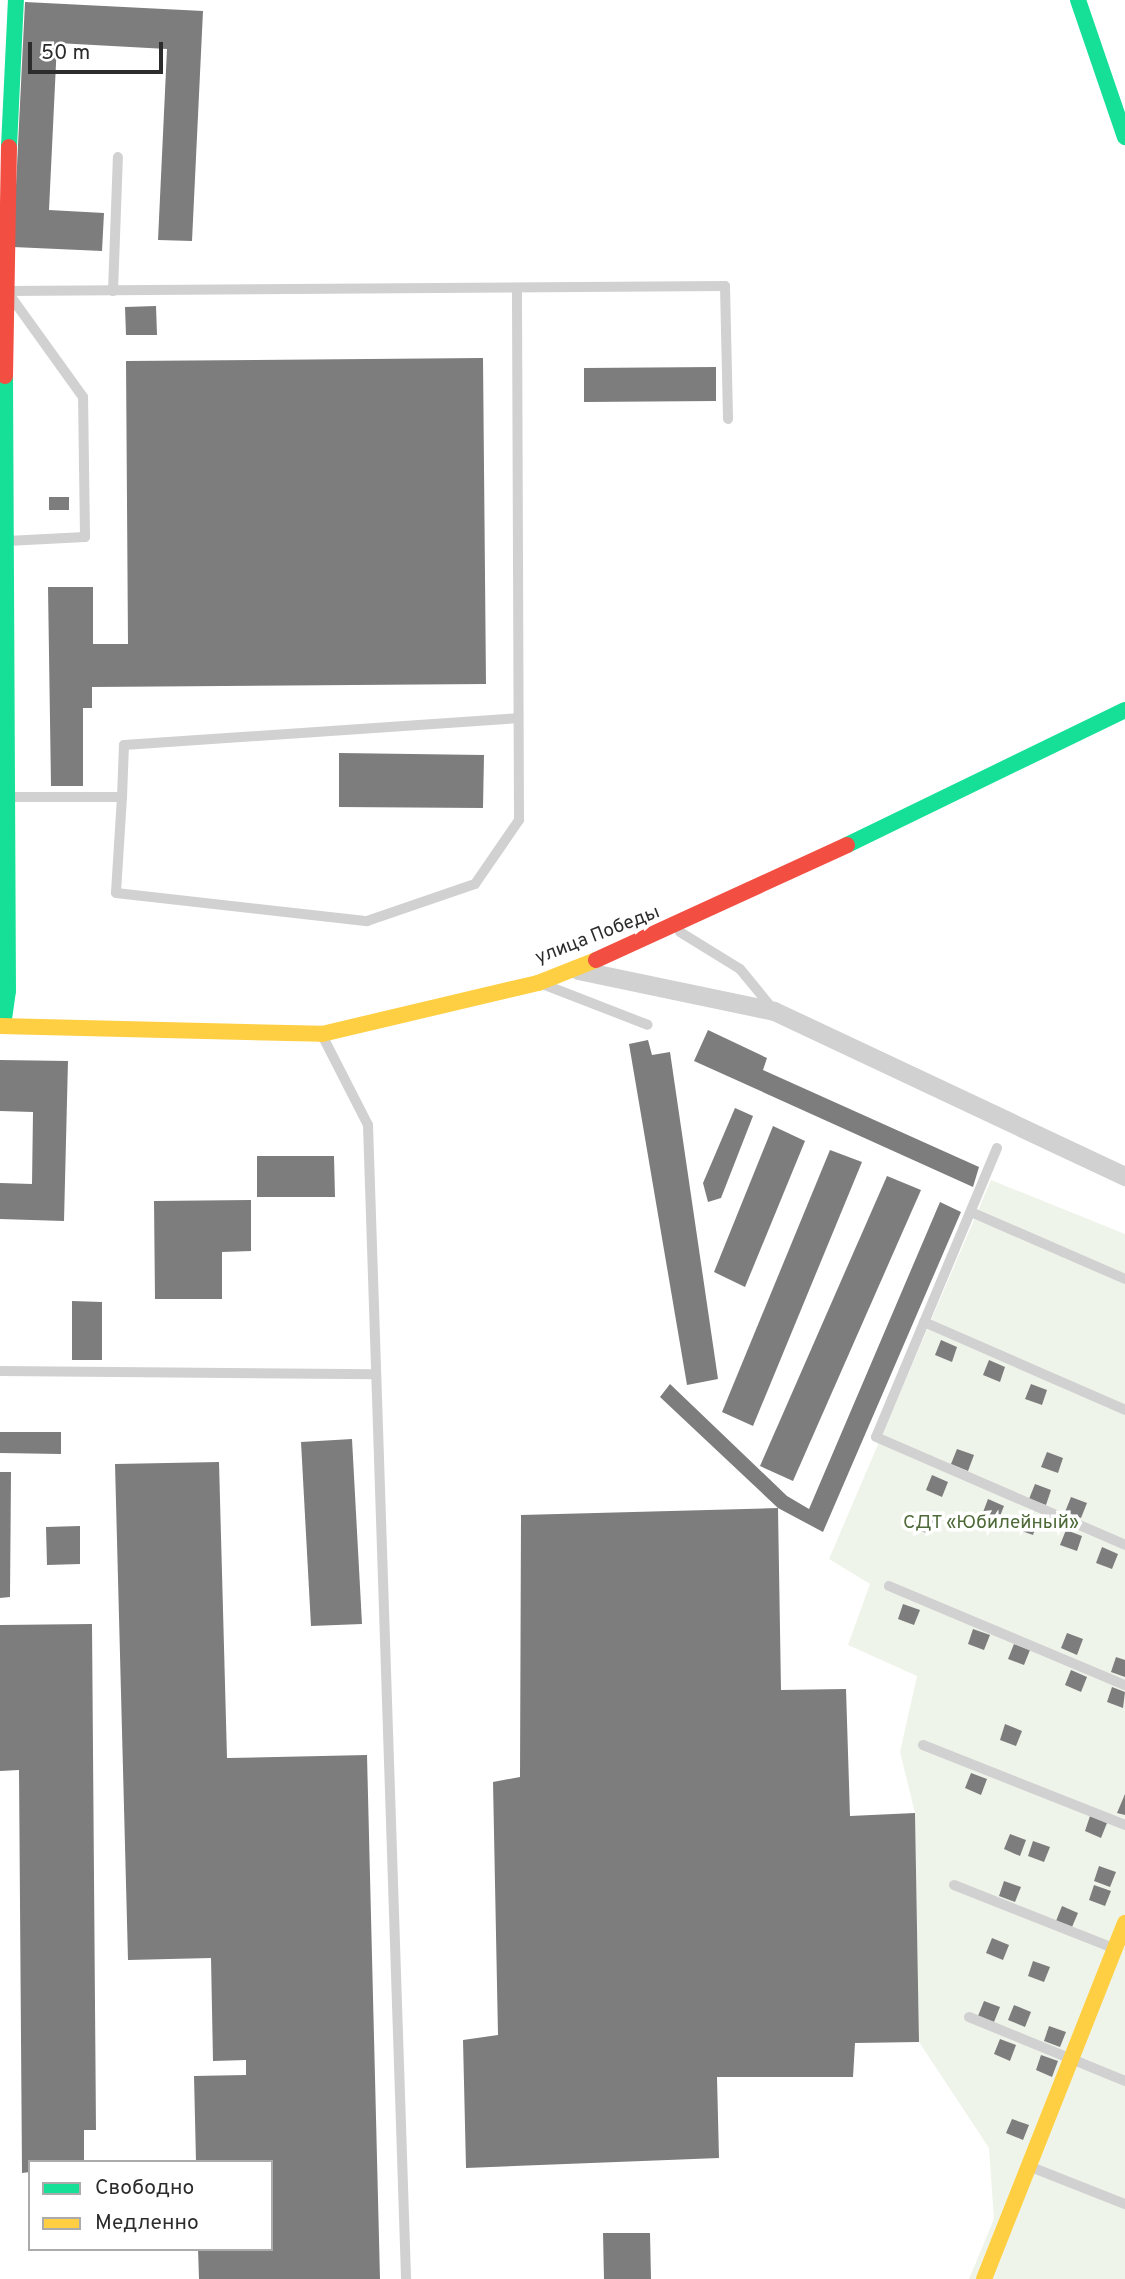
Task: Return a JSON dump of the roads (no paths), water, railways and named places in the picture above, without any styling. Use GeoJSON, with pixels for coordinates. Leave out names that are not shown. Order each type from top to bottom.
{"type":"FeatureCollection","features":[{"type":"Feature","properties":{"kind":"street"},"geometry":{"type":"LineString","coordinates":[[2,1026],[7,541],[3,291],[16,0]]}},
{"type":"Feature","properties":{"kind":"street"},"geometry":{"type":"LineString","coordinates":[[1078,0],[1125,138]]}},
{"type":"Feature","properties":{"kind":"street","name":"улица Победы"},"geometry":{"type":"LineString","coordinates":[[2,1026],[322,1034],[538,983],[578,970],[675,929],[1125,710]]}},
{"type":"Feature","properties":{"kind":"street"},"geometry":{"type":"LineString","coordinates":[[578,970],[774,1011],[1125,1176]]}},
{"type":"Feature","properties":{"kind":"street"},"geometry":{"type":"LineString","coordinates":[[984,2279],[1030,2166],[1067,2057],[1120,1950],[1125,1923]]}},
{"type":"Feature","properties":{"kind":"lane"},"geometry":{"type":"LineString","coordinates":[[113,291],[117,157]]}},
{"type":"Feature","properties":{"kind":"lane"},"geometry":{"type":"LineString","coordinates":[[3,291],[517,291],[725,286],[728,419]]}},
{"type":"Feature","properties":{"kind":"lane"},"geometry":{"type":"LineString","coordinates":[[3,291],[83,397],[85,537],[7,541]]}},
{"type":"Feature","properties":{"kind":"lane"},"geometry":{"type":"LineString","coordinates":[[517,291],[519,820],[475,884],[367,921],[116,893],[124,745],[518,718]]}},
{"type":"Feature","properties":{"kind":"lane"},"geometry":{"type":"LineString","coordinates":[[5,797],[122,797]]}},
{"type":"Feature","properties":{"kind":"lane"},"geometry":{"type":"LineString","coordinates":[[675,929],[740,969],[774,1011]]}},
{"type":"Feature","properties":{"kind":"lane"},"geometry":{"type":"LineString","coordinates":[[538,983],[648,1025]]}},
{"type":"Feature","properties":{"kind":"lane"},"geometry":{"type":"LineString","coordinates":[[322,1034],[368,1125],[407,2279]]}},
{"type":"Feature","properties":{"kind":"lane"},"geometry":{"type":"LineString","coordinates":[[997,1148],[876,1437],[1125,1545]]}},
{"type":"Feature","properties":{"kind":"lane"},"geometry":{"type":"LineString","coordinates":[[971,1212],[1125,1279]]}},
{"type":"Feature","properties":{"kind":"lane"},"geometry":{"type":"LineString","coordinates":[[924,1322],[1125,1410]]}},
{"type":"Feature","properties":{"kind":"lane"},"geometry":{"type":"LineString","coordinates":[[0,1371],[376,1374]]}},
{"type":"Feature","properties":{"kind":"lane"},"geometry":{"type":"LineString","coordinates":[[889,1586],[1125,1685]]}},
{"type":"Feature","properties":{"kind":"lane"},"geometry":{"type":"LineString","coordinates":[[923,1745],[1125,1825]]}},
{"type":"Feature","properties":{"kind":"lane"},"geometry":{"type":"LineString","coordinates":[[954,1885],[1120,1950]]}},
{"type":"Feature","properties":{"kind":"lane"},"geometry":{"type":"LineString","coordinates":[[969,2017],[1125,2081]]}},
{"type":"Feature","properties":{"kind":"lane"},"geometry":{"type":"LineString","coordinates":[[1030,2166],[1125,2204]]}},
{"type":"Feature","properties":{"kind":"park label","name":"СДТ «Юбилейный»"},"geometry":{"type":"Point","coordinates":[991,1524]}}]}
